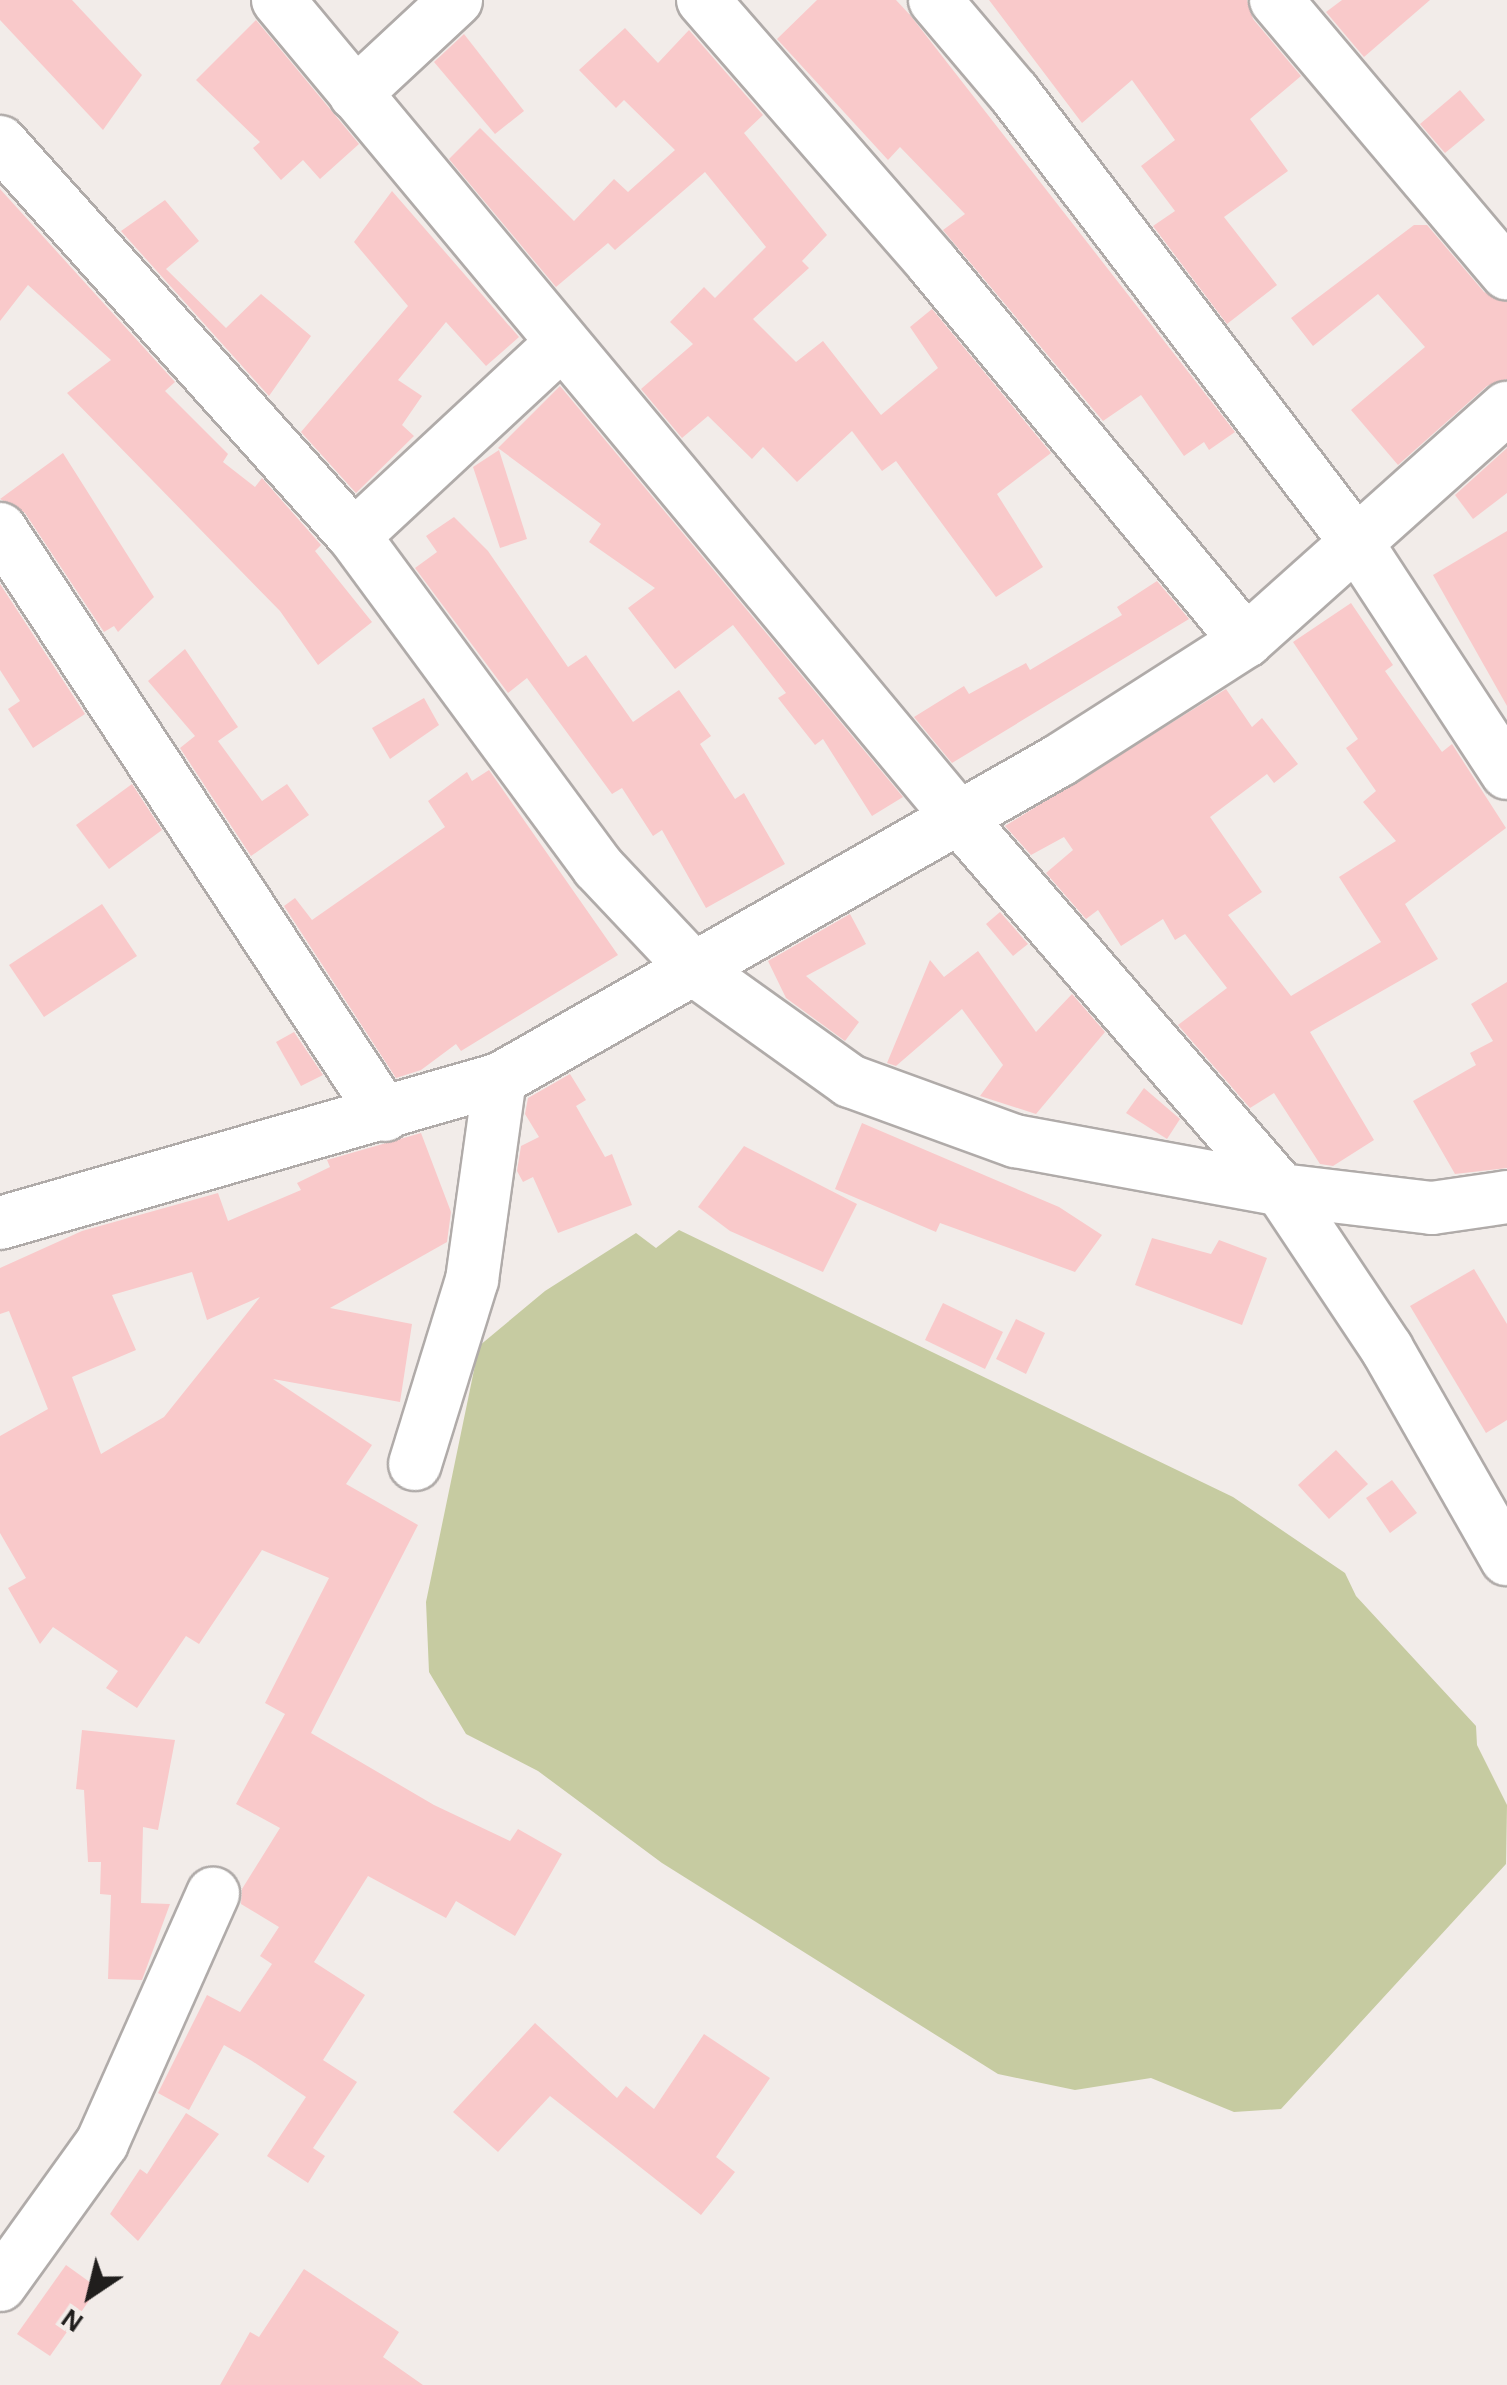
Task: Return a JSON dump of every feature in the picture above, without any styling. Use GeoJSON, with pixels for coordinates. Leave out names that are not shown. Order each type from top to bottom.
{"type":"FeatureCollection","features":[{"type":"Feature","properties":{"kind":"street"},"geometry":{"type":"LineString","coordinates":[[278,0],[960,818],[1281,1190],[1387,1349],[1507,1559]]}},
{"type":"Feature","properties":{"kind":"street"},"geometry":{"type":"LineString","coordinates":[[355,94],[456,0]]}},
{"type":"Feature","properties":{"kind":"street"},"geometry":{"type":"LineString","coordinates":[[702,0],[934,264],[1246,640]]}},
{"type":"Feature","properties":{"kind":"street"},"geometry":{"type":"LineString","coordinates":[[935,0],[1014,93],[1356,542],[1507,773]]}},
{"type":"Feature","properties":{"kind":"street"},"geometry":{"type":"LineString","coordinates":[[1276,0],[1507,273]]}},
{"type":"Feature","properties":{"kind":"street"},"geometry":{"type":"LineString","coordinates":[[0,142],[354,536],[598,867],[695,970],[850,1081],[1016,1141],[1281,1190],[1432,1208],[1507,1197]]}},
{"type":"Feature","properties":{"kind":"street"},"geometry":{"type":"LineString","coordinates":[[354,536],[562,344]]}},
{"type":"Feature","properties":{"kind":"street"},"geometry":{"type":"LineString","coordinates":[[0,1223],[500,1079],[960,818],[1246,640],[1507,408]]}},
{"type":"Feature","properties":{"kind":"street"},"geometry":{"type":"LineString","coordinates":[[0,530],[385,1115]]}},
{"type":"Feature","properties":{"kind":"street"},"geometry":{"type":"LineString","coordinates":[[415,1464],[472,1280],[500,1079]]}},
{"type":"Feature","properties":{"kind":"street"},"geometry":{"type":"LineString","coordinates":[[0,2286],[102,2142],[213,1894]]}},
{"type":"Feature","properties":{"kind":"green space"},"geometry":{"type":"Polygon","coordinates":[[[679,1230],[1233,1497],[1345,1573],[1356,1596],[1476,1726],[1477,1745],[1507,1805],[1506,1864],[1281,2109],[1234,2112],[1151,2078],[1075,2090],[998,2074],[662,1863],[538,1771],[466,1734],[429,1672],[426,1602],[479,1346],[545,1291],[636,1233],[656,1248],[679,1230]]]}},
{"type":"Feature","properties":{"kind":"building"},"geometry":{"type":"Polygon","coordinates":[[[0,0],[72,0],[142,75],[103,130],[0,20],[0,0]]]}},
{"type":"Feature","properties":{"kind":"building"},"geometry":{"type":"Polygon","coordinates":[[[817,0],[896,0],[1235,432],[1209,450],[1204,442],[1184,456],[1141,395],[1103,421],[943,230],[965,214],[900,147],[888,160],[777,39],[817,0]]]}},
{"type":"Feature","properties":{"kind":"building"},"geometry":{"type":"Polygon","coordinates":[[[989,0],[1247,0],[1253,19],[1301,76],[1250,119],[1288,171],[1224,217],[1277,285],[1227,324],[1153,226],[1175,211],[1141,166],[1175,140],[1132,80],[1082,123],[989,0]]]}},
{"type":"Feature","properties":{"kind":"building"},"geometry":{"type":"Polygon","coordinates":[[[1342,0],[1430,0],[1364,57],[1326,12],[1342,0]]]}},
{"type":"Feature","properties":{"kind":"building"},"geometry":{"type":"Polygon","coordinates":[[[256,20],[359,144],[320,179],[303,160],[281,180],[253,148],[260,142],[196,80],[256,20]]]}},
{"type":"Feature","properties":{"kind":"building"},"geometry":{"type":"Polygon","coordinates":[[[625,28],[658,63],[689,30],[763,115],[744,133],[827,235],[802,261],[809,268],[753,319],[796,362],[823,341],[881,415],[938,368],[910,327],[932,309],[1051,453],[997,494],[1043,567],[996,597],[896,461],[882,471],[852,431],[797,482],[763,447],[752,459],[708,416],[682,438],[641,389],[693,344],[670,322],[704,287],[715,298],[766,247],[705,172],[615,250],[608,243],[556,287],[449,159],[480,128],[574,221],[614,179],[628,192],[675,150],[624,100],[616,108],[579,70],[625,28]]]}},
{"type":"Feature","properties":{"kind":"building"},"geometry":{"type":"Polygon","coordinates":[[[464,34],[524,111],[495,134],[434,62],[464,34]]]}},
{"type":"Feature","properties":{"kind":"building"},"geometry":{"type":"Polygon","coordinates":[[[1460,90],[1485,120],[1445,153],[1420,124],[1460,90]]]}},
{"type":"Feature","properties":{"kind":"building"},"geometry":{"type":"Polygon","coordinates":[[[0,189],[175,382],[165,391],[228,454],[223,462],[255,487],[262,478],[321,545],[315,551],[372,622],[318,665],[280,611],[67,393],[111,360],[28,285],[0,321],[0,189]]]}},
{"type":"Feature","properties":{"kind":"building"},"geometry":{"type":"Polygon","coordinates":[[[392,191],[519,337],[486,366],[446,322],[398,380],[422,396],[402,425],[414,436],[356,493],[301,432],[408,306],[354,242],[392,191]]]}},
{"type":"Feature","properties":{"kind":"building"},"geometry":{"type":"Polygon","coordinates":[[[165,200],[199,241],[166,269],[226,328],[261,294],[311,336],[269,396],[121,231],[165,200]]]}},
{"type":"Feature","properties":{"kind":"building"},"geometry":{"type":"Polygon","coordinates":[[[1414,225],[1427,225],[1484,292],[1507,302],[1507,379],[1487,386],[1398,465],[1351,410],[1425,347],[1378,294],[1313,346],[1291,318],[1414,225]]]}},
{"type":"Feature","properties":{"kind":"building"},"geometry":{"type":"Polygon","coordinates":[[[560,386],[903,797],[872,816],[823,739],[815,745],[778,698],[786,693],[733,625],[675,669],[628,608],[655,588],[589,542],[601,524],[498,448],[560,386]]]}},
{"type":"Feature","properties":{"kind":"building"},"geometry":{"type":"Polygon","coordinates":[[[1507,448],[1507,493],[1473,519],[1455,495],[1507,448]]]}},
{"type":"Feature","properties":{"kind":"building"},"geometry":{"type":"Polygon","coordinates":[[[499,450],[527,539],[500,548],[473,467],[499,450]]]}},
{"type":"Feature","properties":{"kind":"building"},"geometry":{"type":"Polygon","coordinates":[[[63,453],[154,597],[118,632],[114,626],[104,632],[25,513],[0,499],[63,453]]]}},
{"type":"Feature","properties":{"kind":"building"},"geometry":{"type":"Polygon","coordinates":[[[454,517],[488,551],[568,667],[586,655],[633,722],[679,690],[711,736],[700,744],[735,799],[744,793],[785,864],[706,908],[662,830],[653,836],[622,788],[612,794],[527,678],[508,693],[415,568],[437,552],[426,536],[454,517]]]}},
{"type":"Feature","properties":{"kind":"building"},"geometry":{"type":"Polygon","coordinates":[[[1507,531],[1507,706],[1433,575],[1507,531]]]}},
{"type":"Feature","properties":{"kind":"building"},"geometry":{"type":"Polygon","coordinates":[[[1157,581],[1189,619],[952,763],[914,717],[964,686],[969,694],[1026,663],[1030,670],[1122,615],[1117,607],[1157,581]]]}},
{"type":"Feature","properties":{"kind":"building"},"geometry":{"type":"Polygon","coordinates":[[[0,584],[85,714],[33,748],[8,709],[20,701],[0,670],[0,584]]]}},
{"type":"Feature","properties":{"kind":"building"},"geometry":{"type":"Polygon","coordinates":[[[1351,603],[1393,665],[1385,671],[1442,752],[1452,744],[1506,828],[1405,904],[1438,959],[1310,1032],[1374,1140],[1333,1166],[1320,1164],[1274,1093],[1250,1108],[1178,1025],[1227,988],[1185,934],[1175,940],[1163,919],[1121,946],[1098,910],[1086,919],[1046,873],[1073,850],[1064,837],[1031,855],[1005,826],[1226,689],[1252,727],[1262,718],[1298,764],[1274,783],[1267,774],[1210,817],[1262,892],[1228,915],[1291,996],[1381,942],[1339,877],[1396,841],[1363,802],[1376,791],[1346,748],[1358,739],[1293,642],[1351,603]]]}},
{"type":"Feature","properties":{"kind":"building"},"geometry":{"type":"Polygon","coordinates":[[[185,649],[238,727],[218,741],[262,801],[287,784],[309,815],[251,856],[180,748],[195,736],[148,681],[185,649]]]}},
{"type":"Feature","properties":{"kind":"building"},"geometry":{"type":"Polygon","coordinates":[[[424,698],[439,725],[390,759],[372,728],[424,698]]]}},
{"type":"Feature","properties":{"kind":"building"},"geometry":{"type":"Polygon","coordinates":[[[489,770],[618,955],[461,1051],[456,1044],[421,1070],[396,1078],[284,906],[295,898],[312,920],[445,827],[428,801],[467,772],[472,781],[489,770]]]}},
{"type":"Feature","properties":{"kind":"building"},"geometry":{"type":"Polygon","coordinates":[[[132,784],[162,830],[109,869],[76,825],[132,784]]]}},
{"type":"Feature","properties":{"kind":"building"},"geometry":{"type":"Polygon","coordinates":[[[102,904],[137,956],[44,1017],[9,965],[102,904]]]}},
{"type":"Feature","properties":{"kind":"building"},"geometry":{"type":"Polygon","coordinates":[[[1000,912],[1028,944],[1013,956],[986,924],[1000,912]]]}},
{"type":"Feature","properties":{"kind":"building"},"geometry":{"type":"Polygon","coordinates":[[[850,914],[866,944],[806,976],[859,1022],[845,1041],[786,998],[768,961],[850,914]]]}},
{"type":"Feature","properties":{"kind":"building"},"geometry":{"type":"Polygon","coordinates":[[[978,951],[1036,1032],[1072,994],[1105,1032],[1036,1114],[980,1096],[1003,1065],[962,1009],[896,1066],[887,1063],[930,960],[944,977],[978,951]]]}},
{"type":"Feature","properties":{"kind":"building"},"geometry":{"type":"Polygon","coordinates":[[[1507,982],[1507,1168],[1455,1174],[1413,1101],[1476,1065],[1470,1053],[1493,1041],[1471,1004],[1507,982]]]}},
{"type":"Feature","properties":{"kind":"building"},"geometry":{"type":"Polygon","coordinates":[[[294,1032],[323,1075],[301,1086],[276,1042],[294,1032]]]}},
{"type":"Feature","properties":{"kind":"building"},"geometry":{"type":"Polygon","coordinates":[[[570,1074],[586,1100],[576,1106],[605,1157],[612,1154],[632,1205],[558,1233],[533,1177],[523,1182],[517,1171],[521,1146],[539,1137],[525,1114],[528,1098],[570,1074]]]}},
{"type":"Feature","properties":{"kind":"building"},"geometry":{"type":"Polygon","coordinates":[[[1144,1088],[1180,1119],[1167,1139],[1126,1113],[1144,1088]]]}},
{"type":"Feature","properties":{"kind":"building"},"geometry":{"type":"Polygon","coordinates":[[[862,1123],[1059,1207],[1102,1235],[1075,1272],[940,1223],[936,1232],[835,1189],[862,1123]]]}},
{"type":"Feature","properties":{"kind":"building"},"geometry":{"type":"Polygon","coordinates":[[[421,1133],[451,1212],[447,1242],[330,1308],[412,1324],[400,1402],[273,1379],[372,1445],[346,1484],[418,1525],[311,1733],[434,1805],[510,1841],[518,1829],[562,1854],[515,1936],[456,1901],[446,1918],[368,1876],[314,1962],[365,1995],[323,2060],[357,2082],[313,2148],[325,2156],[308,2183],[267,2156],[306,2097],[252,2061],[224,2045],[189,2110],[158,2093],[207,1995],[240,2012],[272,1964],[260,1956],[279,1927],[241,1904],[242,1889],[280,1828],[236,1804],[285,1714],[265,1703],[329,1578],[262,1550],[199,1644],[186,1636],[137,1708],[106,1688],[118,1671],[53,1627],[40,1644],[8,1588],[26,1578],[0,1533],[0,1436],[48,1409],[9,1311],[0,1314],[0,1268],[82,1231],[218,1193],[228,1221],[301,1190],[297,1183],[330,1167],[327,1160],[421,1133]],[[192,1272],[112,1295],[136,1350],[72,1377],[101,1454],[164,1417],[260,1297],[207,1320],[192,1272]]]}},
{"type":"Feature","properties":{"kind":"building"},"geometry":{"type":"Polygon","coordinates":[[[744,1146],[857,1204],[823,1272],[730,1231],[698,1207],[744,1146]]]}},
{"type":"Feature","properties":{"kind":"building"},"geometry":{"type":"Polygon","coordinates":[[[1152,1238],[1211,1254],[1219,1240],[1267,1258],[1242,1325],[1135,1285],[1152,1238]]]}},
{"type":"Feature","properties":{"kind":"building"},"geometry":{"type":"Polygon","coordinates":[[[1474,1269],[1507,1324],[1507,1420],[1486,1433],[1410,1306],[1474,1269]]]}},
{"type":"Feature","properties":{"kind":"building"},"geometry":{"type":"Polygon","coordinates":[[[943,1303],[1003,1332],[985,1369],[925,1340],[943,1303]]]}},
{"type":"Feature","properties":{"kind":"building"},"geometry":{"type":"Polygon","coordinates":[[[1016,1319],[1045,1333],[1026,1374],[996,1359],[1016,1319]]]}},
{"type":"Feature","properties":{"kind":"building"},"geometry":{"type":"Polygon","coordinates":[[[1336,1450],[1368,1484],[1329,1519],[1298,1485],[1336,1450]]]}},
{"type":"Feature","properties":{"kind":"building"},"geometry":{"type":"Polygon","coordinates":[[[1392,1480],[1417,1513],[1390,1533],[1366,1498],[1392,1480]]]}},
{"type":"Feature","properties":{"kind":"building"},"geometry":{"type":"Polygon","coordinates":[[[82,1730],[175,1740],[158,1830],[143,1827],[141,1903],[170,1904],[142,1980],[108,1979],[111,1895],[100,1894],[101,1862],[88,1862],[84,1790],[76,1789],[82,1730]]]}},
{"type":"Feature","properties":{"kind":"building"},"geometry":{"type":"Polygon","coordinates":[[[535,2023],[617,2098],[626,2086],[654,2109],[704,2034],[770,2078],[716,2157],[735,2172],[701,2215],[550,2096],[498,2152],[453,2112],[535,2023]]]}},
{"type":"Feature","properties":{"kind":"building"},"geometry":{"type":"Polygon","coordinates":[[[186,2113],[219,2134],[138,2241],[110,2214],[140,2169],[147,2174],[186,2113]]]}},
{"type":"Feature","properties":{"kind":"building"},"geometry":{"type":"Polygon","coordinates":[[[66,2265],[98,2288],[50,2356],[17,2334],[66,2265]]]}},
{"type":"Feature","properties":{"kind":"building"},"geometry":{"type":"Polygon","coordinates":[[[304,2269],[399,2332],[383,2357],[423,2385],[220,2385],[250,2332],[259,2337],[304,2269]]]}}]}
